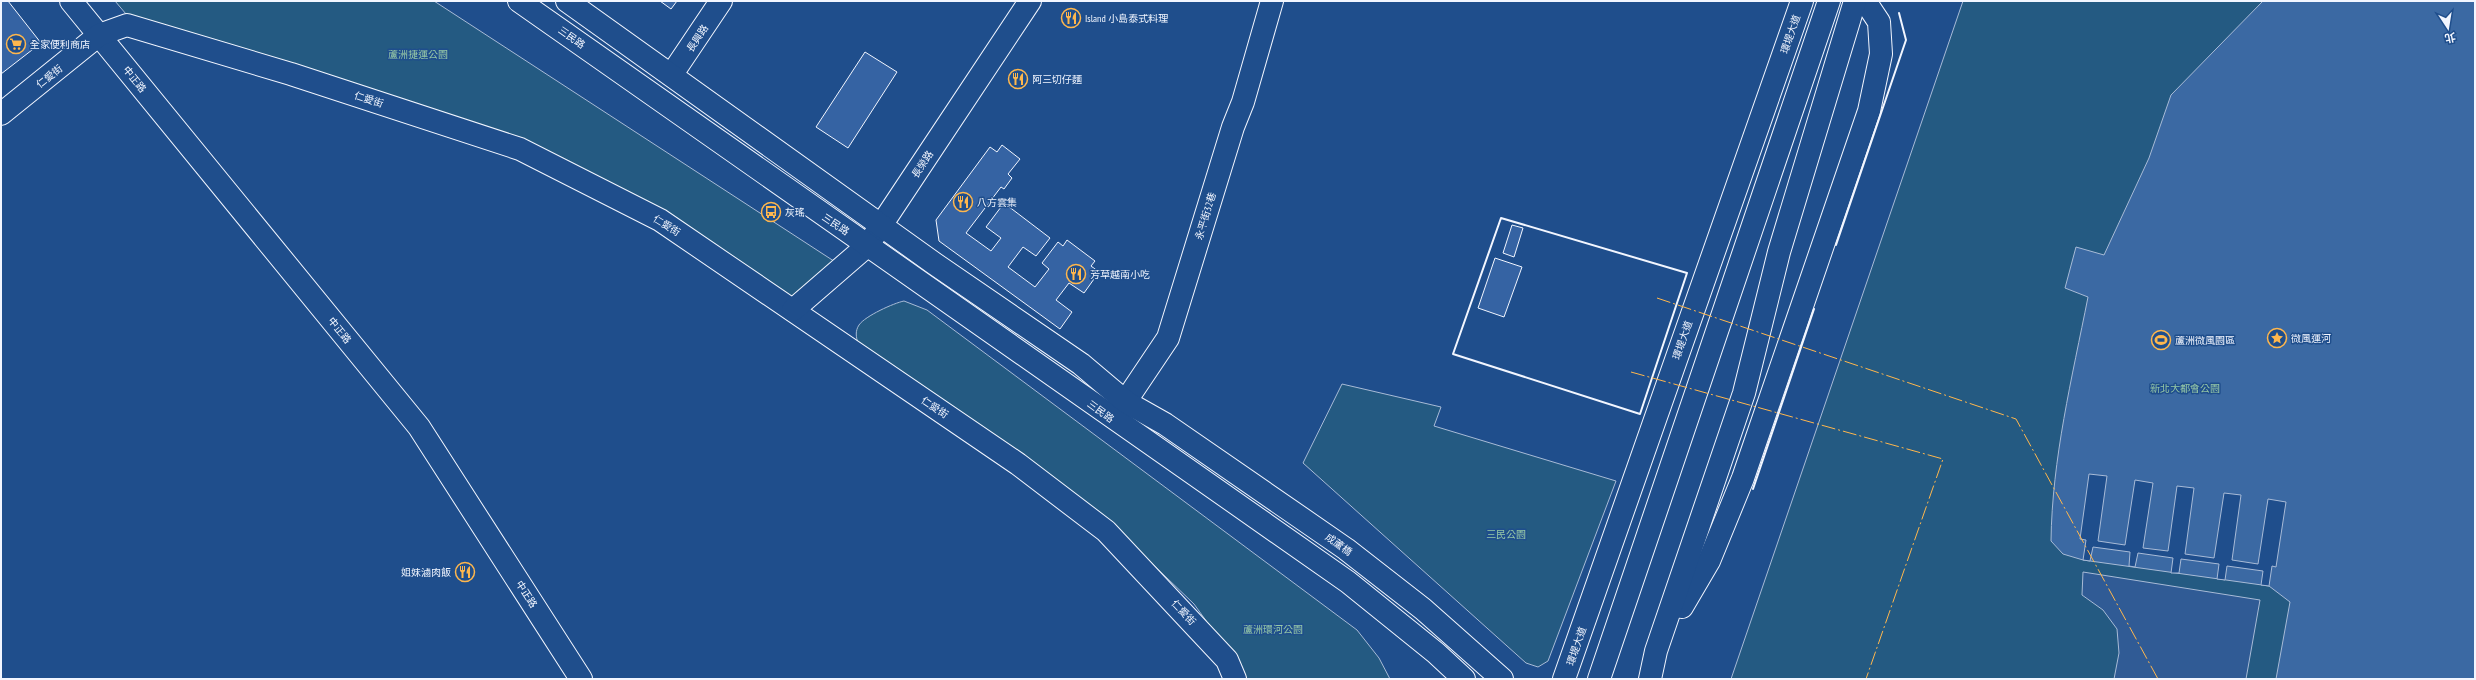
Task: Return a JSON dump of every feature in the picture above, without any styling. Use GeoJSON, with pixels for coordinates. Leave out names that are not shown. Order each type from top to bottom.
{"type":"FeatureCollection","features":[{"type":"Feature","properties":{"kind":"street","name":"中正路"},"geometry":{"type":"LineString","coordinates":[[71,1],[419,427],[582,679]]}},
{"type":"Feature","properties":{"kind":"street","name":"三民路"},"geometry":{"type":"LineString","coordinates":[[519,1],[868,245],[1113,420],[1154,446],[1348,582],[1436,653],[1464,679]]}},
{"type":"Feature","properties":{"kind":"street"},"geometry":{"type":"LineString","coordinates":[[567,1],[672,74],[881,225],[1081,364],[1126,402]]}},
{"type":"Feature","properties":{"kind":"street","name":"長興路"},"geometry":{"type":"LineString","coordinates":[[672,74],[721,1]]}},
{"type":"Feature","properties":{"kind":"street","name":"長榮路"},"geometry":{"type":"LineString","coordinates":[[793,310],[868,245],[1030,1]]}},
{"type":"Feature","properties":{"kind":"street","name":"永平街32巷"},"geometry":{"type":"LineString","coordinates":[[1113,420],[1168,338],[1230,135],[1244,102],[1272,1]]}},
{"type":"Feature","properties":{"kind":"street","name":"環堤大道"},"geometry":{"type":"LineString","coordinates":[[1564,679],[1802,1]]}},
{"type":"Feature","properties":{"kind":"street"},"geometry":{"type":"LineString","coordinates":[[1599,679],[1829,1]]}},
{"type":"Feature","properties":{"kind":"street"},"geometry":{"type":"LineString","coordinates":[[1650,679],[1656,651],[1744,393],[1779,252],[1855,1]]}},
{"type":"Feature","properties":{"kind":"street"},"geometry":{"type":"LineString","coordinates":[[1656,651],[1709,561],[1743,478],[1869,111],[1881,54],[1879,22],[1864,1]]}},
{"type":"Feature","properties":{"kind":"street","name":"仁愛街"},"geometry":{"type":"LineString","coordinates":[[1,114],[99,35],[127,25],[291,74],[520,149],[660,220],[1018,464],[1106,530],[1228,660],[1235,679]]}},
{"type":"Feature","properties":{"kind":"street","name":"成蘆橋"},"geometry":{"type":"LineString","coordinates":[[1126,402],[1165,424],[1346,549],[1423,609],[1502,679]]}},
{"type":"Feature","properties":{"kind":"green space","name":"蘆洲捷運公園"},"geometry":{"type":"Polygon","coordinates":[[[115,1],[434,1],[843,267],[793,310],[527,144],[126,14],[115,1]]]}},
{"type":"Feature","properties":{"kind":"green space","name":"蘆洲微風園區"},"geometry":{"type":"Polygon","coordinates":[[[1963,1],[2475,1],[2475,679],[1731,679],[1963,1]]]}},
{"type":"Feature","properties":{"kind":"green space","name":"蘆洲環河公園"},"geometry":{"type":"Polygon","coordinates":[[[904,301],[927,310],[1357,630],[1379,658],[1390,679],[1244,679],[1225,647],[1194,604],[1113,526],[858,343],[856,332],[862,321],[880,310],[904,301]]]}},
{"type":"Feature","properties":{"kind":"green space","name":"三民公園"},"geometry":{"type":"Polygon","coordinates":[[[1342,384],[1441,407],[1434,426],[1616,481],[1548,661],[1538,667],[1526,663],[1303,463],[1342,384]]]}},
{"type":"Feature","properties":{"kind":"shaded area","name":"微風運河"},"geometry":{"type":"Polygon","coordinates":[[[2263,1],[2475,1],[2475,679],[2276,679],[2290,602],[2269,586],[2083,560],[2063,554],[2051,541],[2052,510],[2059,449],[2088,297],[2065,288],[2076,247],[2104,255],[2149,158],[2171,95],[2263,1]]]}},
{"type":"Feature","properties":{"kind":"shaded area"},"geometry":{"type":"Polygon","coordinates":[[[2083,572],[2260,600],[2246,679],[2114,679],[2119,653],[2117,629],[2103,610],[2082,595],[2083,572]]]}},
{"type":"Feature","properties":{"kind":"pier"},"geometry":{"type":"Polygon","coordinates":[[[2089,474],[2107,476],[2098,541],[2125,545],[2135,480],[2153,483],[2143,548],[2168,551],[2177,486],[2194,488],[2185,554],[2214,558],[2224,493],[2241,495],[2232,560],[2258,564],[2268,499],[2286,502],[2276,567],[2272,566],[2269,586],[2261,585],[2263,571],[2227,566],[2225,580],[2217,579],[2219,564],[2181,559],[2179,573],[2171,573],[2173,558],[2138,553],[2135,567],[2129,566],[2130,552],[2093,547],[2090,561],[2083,560],[2086,540],[2080,539],[2089,474]]]}},
{"type":"Feature","properties":{"kind":"building"},"geometry":{"type":"Polygon","coordinates":[[[1,1],[8,1],[41,43],[1,74],[1,1]]]}},
{"type":"Feature","properties":{"kind":"building"},"geometry":{"type":"Polygon","coordinates":[[[660,1],[677,1],[671,9],[660,1]]]}},
{"type":"Feature","properties":{"kind":"building"},"geometry":{"type":"Polygon","coordinates":[[[865,52],[897,72],[848,148],[816,127],[865,52]]]}},
{"type":"Feature","properties":{"kind":"building"},"geometry":{"type":"Polygon","coordinates":[[[1002,145],[1020,159],[1008,174],[1012,178],[1004,189],[1001,187],[966,233],[991,251],[1001,238],[986,227],[1004,203],[1050,238],[1036,256],[1023,247],[1008,267],[1035,287],[1049,269],[1042,263],[1058,242],[1063,246],[1067,240],[1095,261],[1091,266],[1099,272],[1084,293],[1069,283],[1056,300],[1072,312],[1060,329],[939,241],[936,220],[990,147],[997,152],[1002,145]]]}},
{"type":"Feature","properties":{"kind":"building"},"geometry":{"type":"Polygon","coordinates":[[[1512,225],[1523,228],[1514,257],[1503,253],[1512,225]]]}},
{"type":"Feature","properties":{"kind":"building"},"geometry":{"type":"Polygon","coordinates":[[[1495,258],[1522,267],[1504,317],[1478,308],[1495,258]]]}},
{"type":"Feature","properties":{"kind":"wall"},"geometry":{"type":"LineString","coordinates":[[1836,245],[1906,40],[1899,13]]}},
{"type":"Feature","properties":{"kind":"wall"},"geometry":{"type":"LineString","coordinates":[[1501,218],[1687,273],[1640,414],[1453,354],[1501,218]]}},
{"type":"Feature","properties":{"kind":"wall"},"geometry":{"type":"LineString","coordinates":[[1753,489],[1814,309]]}},
{"type":"Feature","properties":{"kind":"power"},"geometry":{"type":"LineString","coordinates":[[1657,298],[2016,419],[2158,679]]}},
{"type":"Feature","properties":{"kind":"power"},"geometry":{"type":"LineString","coordinates":[[1631,372],[1943,459],[1866,679]]}},
{"type":"Feature","properties":{"kind":"place","name":"Island 小島泰式料理"},"geometry":{"type":"Point","coordinates":[1071,18]}},
{"type":"Feature","properties":{"kind":"place","name":"全家便利商店"},"geometry":{"type":"Point","coordinates":[16,44]}},
{"type":"Feature","properties":{"kind":"place","name":"阿三切仔麵"},"geometry":{"type":"Point","coordinates":[1018,79]}},
{"type":"Feature","properties":{"kind":"place","name":"八方雲集"},"geometry":{"type":"Point","coordinates":[963,202]}},
{"type":"Feature","properties":{"kind":"place","name":"灰瑤"},"geometry":{"type":"Point","coordinates":[771,212]}},
{"type":"Feature","properties":{"kind":"place","name":"芳草越南小吃"},"geometry":{"type":"Point","coordinates":[1076,274]}},
{"type":"Feature","properties":{"kind":"place","name":"微風運河"},"geometry":{"type":"Point","coordinates":[2277,338]}},
{"type":"Feature","properties":{"kind":"place","name":"蘆洲微風園區"},"geometry":{"type":"Point","coordinates":[2161,340]}},
{"type":"Feature","properties":{"kind":"place","name":"姐妹滷肉飯"},"geometry":{"type":"Point","coordinates":[465,572]}},
{"type":"Feature","properties":{"kind":"park label","name":"新北大都會公園"},"geometry":{"type":"Point","coordinates":[2185,388]}}]}
